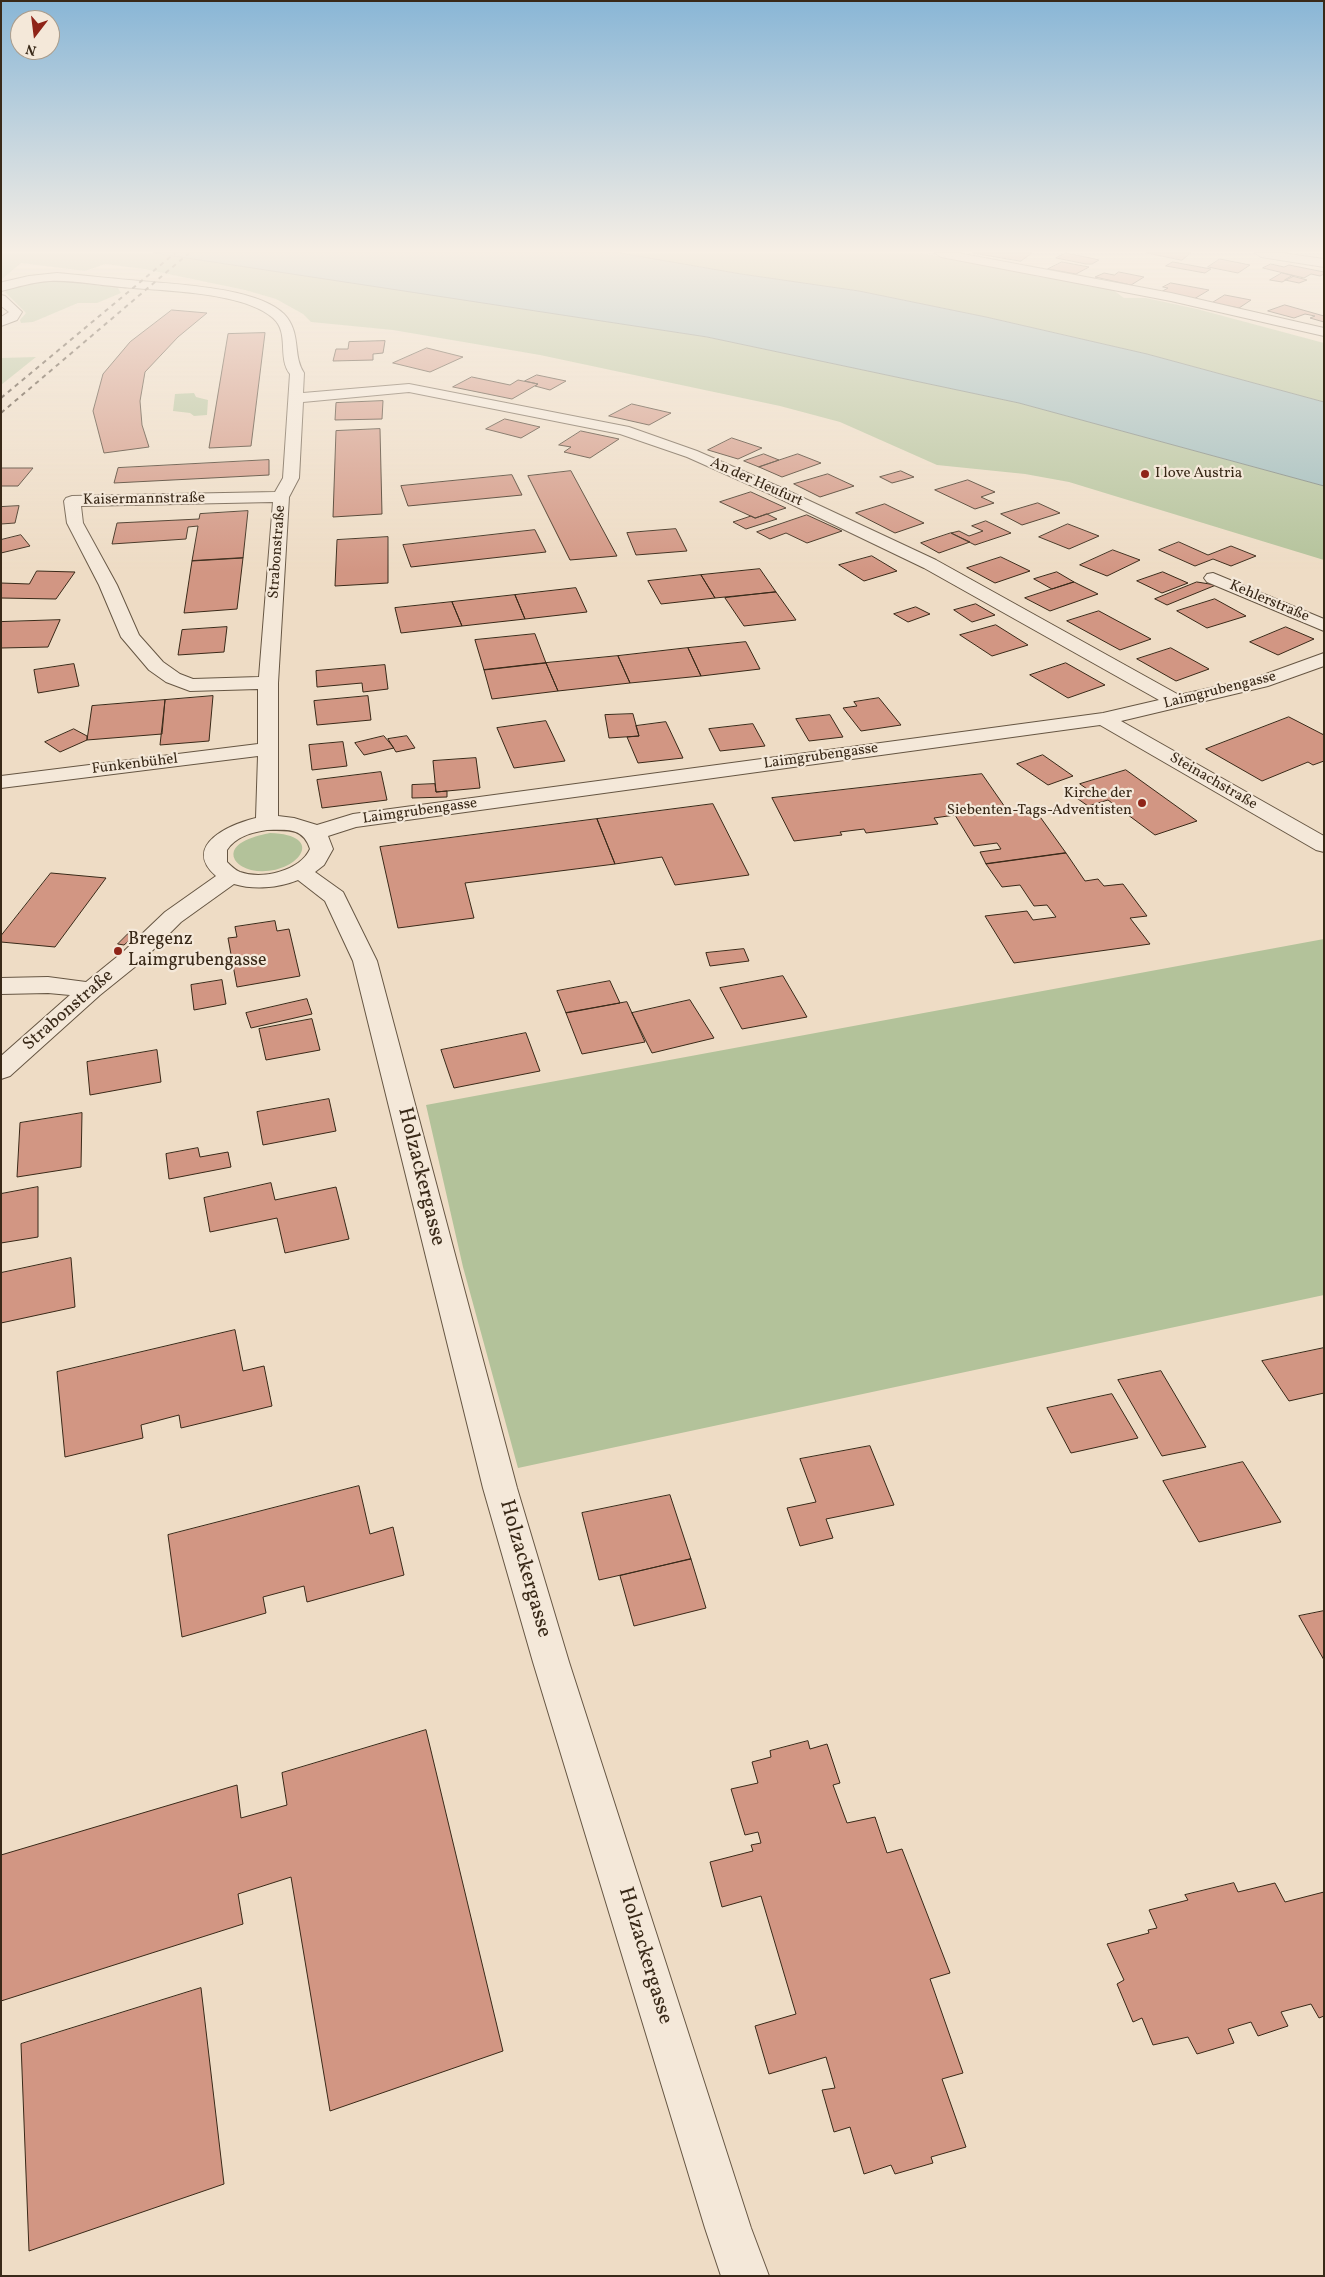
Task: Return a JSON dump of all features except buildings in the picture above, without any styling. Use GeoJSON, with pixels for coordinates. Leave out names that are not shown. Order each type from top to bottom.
{"type":"FeatureCollection","features":[{"type":"Feature","properties":{"kind":"street","name":"Strabonstraße"},"geometry":{"type":"LineString","coordinates":[[267,823],[269,789],[268,683],[281,497],[291,478],[296,398],[297,373],[291,366],[291,359]]}},
{"type":"Feature","properties":{"kind":"street","name":"An der Heufurt"},"geometry":{"type":"LineString","coordinates":[[296,398],[408,388],[470,398],[624,430],[692,454],[776,491],[930,564],[1177,702]]}},
{"type":"Feature","properties":{"kind":"street","name":"Kaisermannstraße"},"geometry":{"type":"LineString","coordinates":[[268,683],[190,685],[173,678],[156,666],[130,637],[108,585],[75,523],[72,501],[281,497]]}},
{"type":"Feature","properties":{"kind":"street","name":"Kehlerstraße"},"geometry":{"type":"LineString","coordinates":[[1213,578],[1324,626]]}},
{"type":"Feature","properties":{"kind":"street","name":"Laimgrubengasse"},"geometry":{"type":"LineString","coordinates":[[314,832],[353,821],[1103,719],[1261,682],[1324,659]]}},
{"type":"Feature","properties":{"kind":"street","name":"Steinachstraße"},"geometry":{"type":"LineString","coordinates":[[1103,719],[1324,845]]}},
{"type":"Feature","properties":{"kind":"street","name":"Funkenbühel"},"geometry":{"type":"LineString","coordinates":[[1,782],[268,749]]}},
{"type":"Feature","properties":{"kind":"street"},"geometry":{"type":"LineString","coordinates":[[267,823],[294,824],[314,832],[320,840],[322,848],[319,856],[312,865],[287,878],[256,882],[230,876],[220,869],[215,861],[215,852],[220,843],[240,830],[267,823]]}},
{"type":"Feature","properties":{"kind":"street","name":"Holzackergasse"},"geometry":{"type":"LineString","coordinates":[[301,872],[335,897],[365,962],[500,1488],[557,1681],[728,2228],[745,2276]]}},
{"type":"Feature","properties":{"kind":"street","name":"Strabonstraße"},"geometry":{"type":"LineString","coordinates":[[1,1070],[174,917],[230,876]]}},
{"type":"Feature","properties":{"kind":"street"},"geometry":{"type":"LineString","coordinates":[[1,986],[48,985],[91,990]]}},
{"type":"Feature","properties":{"kind":"green space"},"geometry":{"type":"Polygon","coordinates":[[[1,359],[33,359],[1,385],[1,359]]]}},
{"type":"Feature","properties":{"kind":"green space"},"geometry":{"type":"Polygon","coordinates":[[[560,359],[812,359],[1019,403],[1324,486],[1324,560],[1069,482],[1025,474],[937,465],[840,422],[780,406],[560,359]]]}},
{"type":"Feature","properties":{"kind":"green space"},"geometry":{"type":"Polygon","coordinates":[[[1166,359],[1324,359],[1324,402],[1166,359]]]}},
{"type":"Feature","properties":{"kind":"green space"},"geometry":{"type":"Polygon","coordinates":[[[194,393],[196,397],[208,400],[207,415],[194,416],[190,413],[173,411],[175,394],[194,393]]]}},
{"type":"Feature","properties":{"kind":"green space"},"geometry":{"type":"Polygon","coordinates":[[[270,833],[289,836],[299,841],[302,848],[300,856],[292,863],[266,871],[251,870],[235,860],[235,848],[239,844],[245,840],[270,833]]]}},
{"type":"Feature","properties":{"kind":"green space"},"geometry":{"type":"Polygon","coordinates":[[[1324,939],[1324,1295],[518,1468],[463,1267],[426,1105],[1324,939]]]}},
{"type":"Feature","properties":{"kind":"water"},"geometry":{"type":"Polygon","coordinates":[[[812,359],[1166,359],[1324,402],[1324,486],[1019,403],[812,359]]]}},
{"type":"Feature","properties":{"kind":"railway"},"geometry":{"type":"LineString","coordinates":[[1,398],[47,359]]}},
{"type":"Feature","properties":{"kind":"railway"},"geometry":{"type":"LineString","coordinates":[[1,413],[64,359]]}},
{"type":"Feature","properties":{"kind":"place","name":"I love Austria"},"geometry":{"type":"Point","coordinates":[1145,474]}},
{"type":"Feature","properties":{"kind":"place","name":"Kirche der Siebenten-Tags-Adventisten"},"geometry":{"type":"Point","coordinates":[1142,803]}},
{"type":"Feature","properties":{"kind":"place","name":"Bregenz Laimgrubengasse"},"geometry":{"type":"Point","coordinates":[118,951]}}]}
